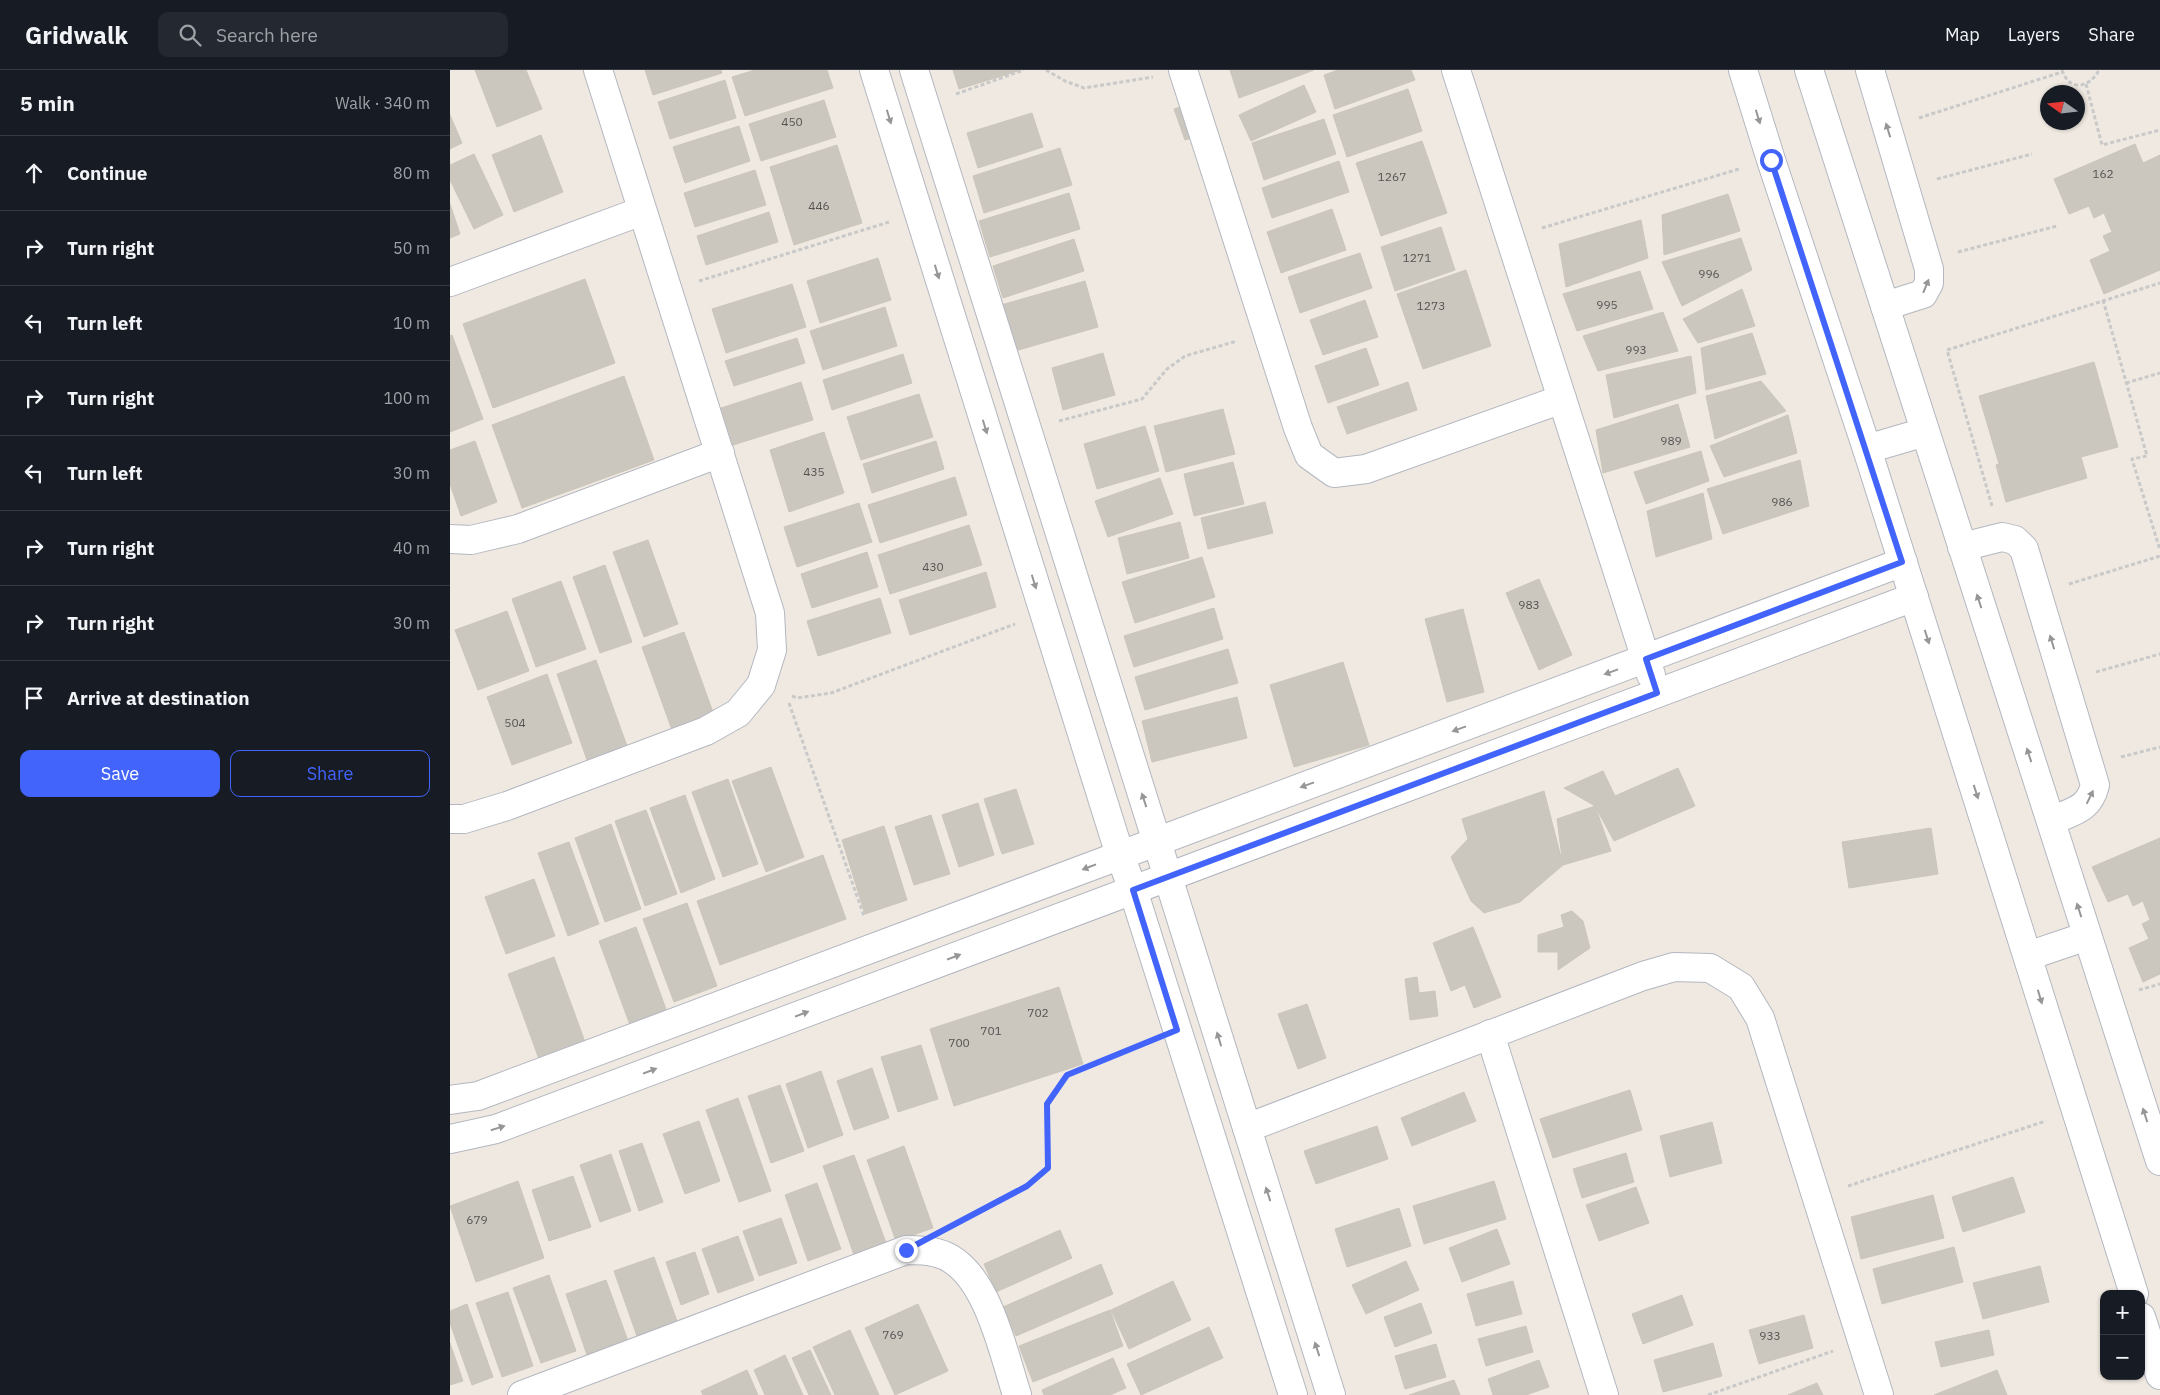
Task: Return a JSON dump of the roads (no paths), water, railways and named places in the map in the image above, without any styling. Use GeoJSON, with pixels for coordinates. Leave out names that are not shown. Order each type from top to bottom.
{"type":"FeatureCollection","features":[{"type":"Feature","properties":{"kind":"street"},"geometry":{"type":"LineString","coordinates":[[450,819],[464,818],[507,806],[706,732],[738,713],[761,684],[772,650],[770,613],[598,70]]}},
{"type":"Feature","properties":{"kind":"street"},"geometry":{"type":"LineString","coordinates":[[874,70],[1120,855],[1133,890],[1293,1395]]}},
{"type":"Feature","properties":{"kind":"street"},"geometry":{"type":"LineString","coordinates":[[914,70],[1331,1395]]}},
{"type":"Feature","properties":{"kind":"street"},"geometry":{"type":"LineString","coordinates":[[1456,70],[1657,693]]}},
{"type":"Feature","properties":{"kind":"street"},"geometry":{"type":"LineString","coordinates":[[1743,70],[1867,449],[2133,1290]]}},
{"type":"Feature","properties":{"kind":"street"},"geometry":{"type":"LineString","coordinates":[[1809,70],[2160,1161]]}},
{"type":"Feature","properties":{"kind":"street"},"geometry":{"type":"LineString","coordinates":[[1870,70],[1929,269],[1929,284],[1923,294],[1885,306]]}},
{"type":"Feature","properties":{"kind":"street"},"geometry":{"type":"LineString","coordinates":[[1183,71],[1308,455],[1334,472],[1366,469],[1562,399]]}},
{"type":"Feature","properties":{"kind":"street"},"geometry":{"type":"LineString","coordinates":[[450,282],[642,211]]}},
{"type":"Feature","properties":{"kind":"street"},"geometry":{"type":"LineString","coordinates":[[1867,449],[1925,432]]}},
{"type":"Feature","properties":{"kind":"street"},"geometry":{"type":"LineString","coordinates":[[450,540],[471,540],[518,529],[720,453]]}},
{"type":"Feature","properties":{"kind":"street"},"geometry":{"type":"LineString","coordinates":[[1962,547],[2002,537],[2015,540],[2024,549],[2095,785],[2092,797],[2086,805],[2050,821]]}},
{"type":"Feature","properties":{"kind":"street"},"geometry":{"type":"LineString","coordinates":[[450,1100],[478,1096],[1902,562]]}},
{"type":"Feature","properties":{"kind":"street"},"geometry":{"type":"LineString","coordinates":[[450,1139],[496,1129],[1914,597]]}},
{"type":"Feature","properties":{"kind":"street"},"geometry":{"type":"LineString","coordinates":[[1774,611],[1786,645]]}},
{"type":"Feature","properties":{"kind":"street"},"geometry":{"type":"LineString","coordinates":[[2028,956],[2087,936]]}},
{"type":"Feature","properties":{"kind":"street"},"geometry":{"type":"LineString","coordinates":[[1247,1128],[1644,976],[1674,967],[1710,968],[1741,987],[1760,1018],[1879,1395]]}},
{"type":"Feature","properties":{"kind":"street"},"geometry":{"type":"LineString","coordinates":[[1490,1034],[1604,1395]]}},
{"type":"Feature","properties":{"kind":"street"},"geometry":{"type":"LineString","coordinates":[[522,1395],[906,1250],[938,1253],[965,1268],[983,1295],[1017,1395]]}},
{"type":"Feature","properties":{"kind":"street"},"geometry":{"type":"LineString","coordinates":[[2145,1329],[2160,1375]]}}]}
